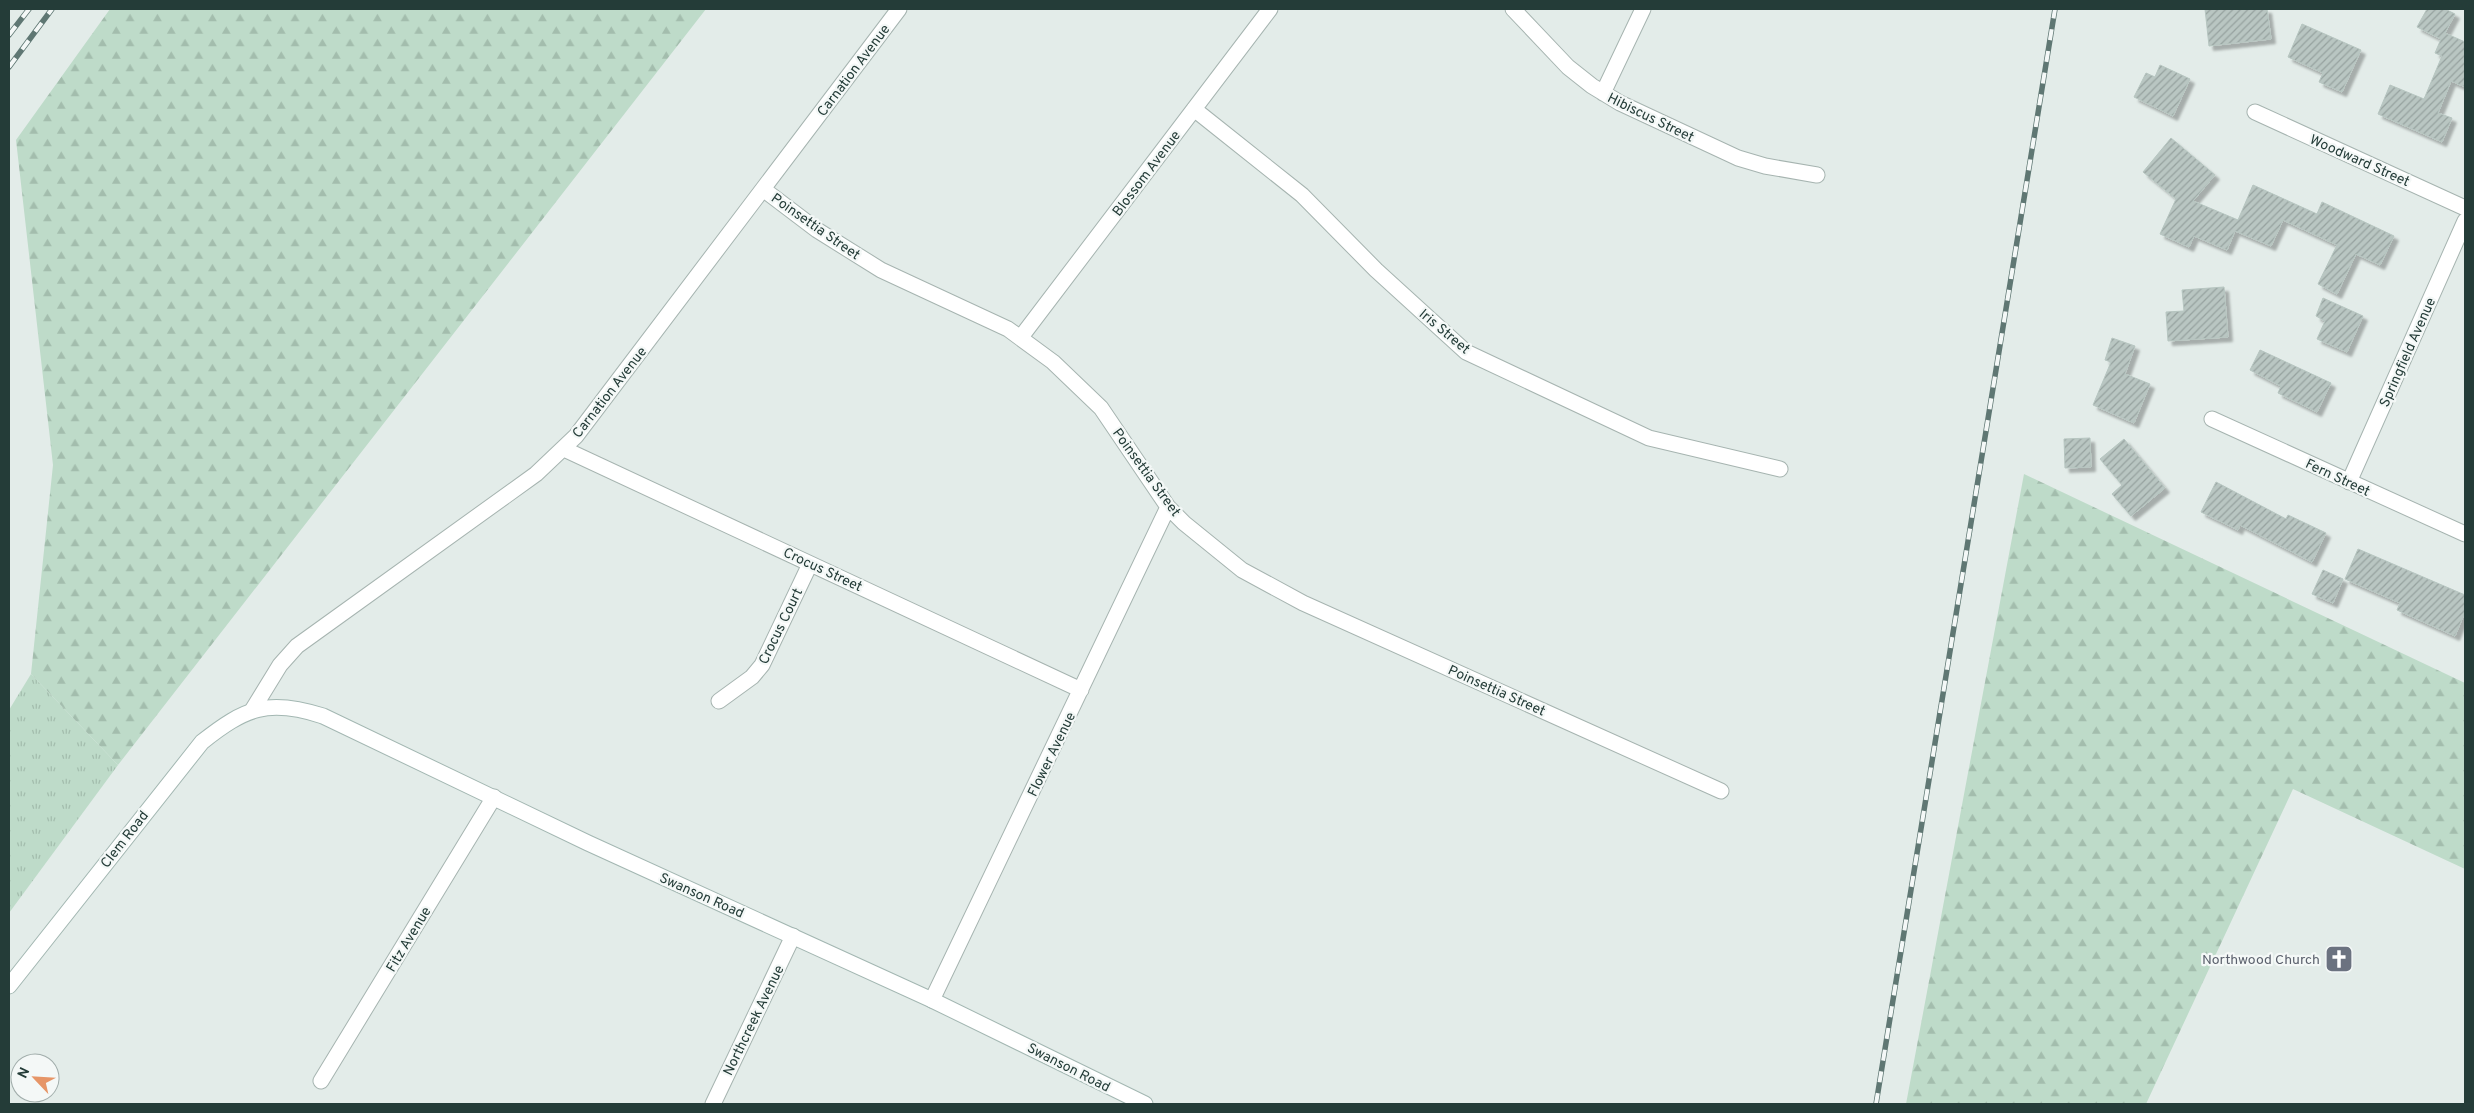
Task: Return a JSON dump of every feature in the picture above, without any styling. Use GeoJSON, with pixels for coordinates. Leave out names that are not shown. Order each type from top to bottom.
{"type":"FeatureCollection","features":[{"type":"Feature","properties":{"kind":"street","name":"Carnation Avenue"},"geometry":{"type":"LineString","coordinates":[[253,709],[280,665],[296,646],[536,474],[564,449],[589,420],[899,9]]}},
{"type":"Feature","properties":{"kind":"street","name":"Blossom Avenue"},"geometry":{"type":"LineString","coordinates":[[1020,337],[1270,9]]}},
{"type":"Feature","properties":{"kind":"street","name":"Hibiscus Street"},"geometry":{"type":"LineString","coordinates":[[1513,9],[1555,56],[1603,93],[1638,112],[1738,158],[1764,166],[1817,175]]}},
{"type":"Feature","properties":{"kind":"street"},"geometry":{"type":"LineString","coordinates":[[1603,93],[1643,9]]}},
{"type":"Feature","properties":{"kind":"street","name":"Iris Street"},"geometry":{"type":"LineString","coordinates":[[1194,109],[1302,195],[1376,270],[1466,352],[1649,438],[1780,469]]}},
{"type":"Feature","properties":{"kind":"street","name":"Woodward Street"},"geometry":{"type":"LineString","coordinates":[[2255,112],[2465,208]]}},
{"type":"Feature","properties":{"kind":"street","name":"Poinsettia Street"},"geometry":{"type":"LineString","coordinates":[[763,189],[818,230],[881,270],[997,324],[1020,337],[1073,378],[1101,408],[1168,507],[1224,557],[1278,590],[1721,791]]}},
{"type":"Feature","properties":{"kind":"street","name":"Springfield Avenue"},"geometry":{"type":"LineString","coordinates":[[2349,482],[2465,221]]}},
{"type":"Feature","properties":{"kind":"street","name":"Fern Street"},"geometry":{"type":"LineString","coordinates":[[2212,418],[2465,534]]}},
{"type":"Feature","properties":{"kind":"street","name":"Crocus Street"},"geometry":{"type":"LineString","coordinates":[[564,449],[1082,690]]}},
{"type":"Feature","properties":{"kind":"street","name":"Flower Avenue"},"geometry":{"type":"LineString","coordinates":[[932,1000],[1168,507]]}},
{"type":"Feature","properties":{"kind":"street","name":"Crocus Court"},"geometry":{"type":"LineString","coordinates":[[718,701],[752,676],[762,665],[810,564]]}},
{"type":"Feature","properties":{"kind":"street","name":"Swanson Road"},"geometry":{"type":"LineString","coordinates":[[253,709],[289,707],[323,716],[696,893],[932,1000],[1145,1104]]}},
{"type":"Feature","properties":{"kind":"street","name":"Clem Road"},"geometry":{"type":"LineString","coordinates":[[9,986],[188,758],[218,730],[253,709]]}},
{"type":"Feature","properties":{"kind":"street","name":"Fitz Avenue"},"geometry":{"type":"LineString","coordinates":[[321,1081],[494,797]]}},
{"type":"Feature","properties":{"kind":"street","name":"Northcreek Avenue"},"geometry":{"type":"LineString","coordinates":[[712,1104],[793,936]]}},
{"type":"Feature","properties":{"kind":"green space"},"geometry":{"type":"Polygon","coordinates":[[[110,9],[706,9],[118,765],[31,674],[53,465],[16,140],[110,9]]]}},
{"type":"Feature","properties":{"kind":"green space"},"geometry":{"type":"Polygon","coordinates":[[[2024,474],[2465,683],[2465,869],[2293,789],[2146,1104],[1906,1104],[2024,474]]]}},
{"type":"Feature","properties":{"kind":"green space"},"geometry":{"type":"Polygon","coordinates":[[[31,674],[118,765],[9,913],[9,710],[31,674]]]}},
{"type":"Feature","properties":{"kind":"building"},"geometry":{"type":"Polygon","coordinates":[[[2205,9],[2267,9],[2271,39],[2209,46],[2205,9]]]}},
{"type":"Feature","properties":{"kind":"building"},"geometry":{"type":"Polygon","coordinates":[[[2427,9],[2445,9],[2455,14],[2445,33],[2465,42],[2465,87],[2451,81],[2438,113],[2452,118],[2442,142],[2378,114],[2390,85],[2424,99],[2442,56],[2435,53],[2441,39],[2417,27],[2427,9]]]}},
{"type":"Feature","properties":{"kind":"building"},"geometry":{"type":"Polygon","coordinates":[[[2302,24],[2361,50],[2342,92],[2319,82],[2323,73],[2288,57],[2302,24]]]}},
{"type":"Feature","properties":{"kind":"building"},"geometry":{"type":"Polygon","coordinates":[[[2160,65],[2190,79],[2173,116],[2134,97],[2146,73],[2155,77],[2160,65]]]}},
{"type":"Feature","properties":{"kind":"building"},"geometry":{"type":"Polygon","coordinates":[[[2171,138],[2215,175],[2193,201],[2238,220],[2253,185],[2317,214],[2322,202],[2394,236],[2380,265],[2356,254],[2337,294],[2318,284],[2337,245],[2283,220],[2271,246],[2235,231],[2227,250],[2194,236],[2189,247],[2160,234],[2176,199],[2143,172],[2171,138]]]}},
{"type":"Feature","properties":{"kind":"building"},"geometry":{"type":"Polygon","coordinates":[[[2224,287],[2228,337],[2168,341],[2166,312],[2184,311],[2182,290],[2224,287]]]}},
{"type":"Feature","properties":{"kind":"building"},"geometry":{"type":"Polygon","coordinates":[[[2323,298],[2363,316],[2347,352],[2317,339],[2325,321],[2316,316],[2323,298]]]}},
{"type":"Feature","properties":{"kind":"building"},"geometry":{"type":"Polygon","coordinates":[[[2112,338],[2135,346],[2125,374],[2150,384],[2134,423],[2093,405],[2111,362],[2105,360],[2112,338]]]}},
{"type":"Feature","properties":{"kind":"building"},"geometry":{"type":"Polygon","coordinates":[[[2260,350],[2331,383],[2317,412],[2278,393],[2281,386],[2250,370],[2260,350]]]}},
{"type":"Feature","properties":{"kind":"building"},"geometry":{"type":"Polygon","coordinates":[[[2090,438],[2091,467],[2065,468],[2064,439],[2090,438]]]}},
{"type":"Feature","properties":{"kind":"building"},"geometry":{"type":"Polygon","coordinates":[[[2124,439],[2165,488],[2131,516],[2112,494],[2122,485],[2100,459],[2124,439]]]}},
{"type":"Feature","properties":{"kind":"building"},"geometry":{"type":"Polygon","coordinates":[[[2216,482],[2286,519],[2288,515],[2326,533],[2312,562],[2240,525],[2238,530],[2201,512],[2216,482]]]}},
{"type":"Feature","properties":{"kind":"building"},"geometry":{"type":"Polygon","coordinates":[[[2358,549],[2465,595],[2465,612],[2455,636],[2397,610],[2400,603],[2345,579],[2358,549]]]}},
{"type":"Feature","properties":{"kind":"building"},"geometry":{"type":"Polygon","coordinates":[[[2323,570],[2343,579],[2333,603],[2312,594],[2323,570]]]}},
{"type":"Feature","properties":{"kind":"railway"},"geometry":{"type":"LineString","coordinates":[[9,35],[29,9]]}},
{"type":"Feature","properties":{"kind":"railway"},"geometry":{"type":"LineString","coordinates":[[9,67],[52,9]]}},
{"type":"Feature","properties":{"kind":"railway"},"geometry":{"type":"LineString","coordinates":[[1876,1104],[2055,9]]}},
{"type":"Feature","properties":{"kind":"place","name":"Northwood Church"},"geometry":{"type":"Point","coordinates":[2339,959]}}]}
